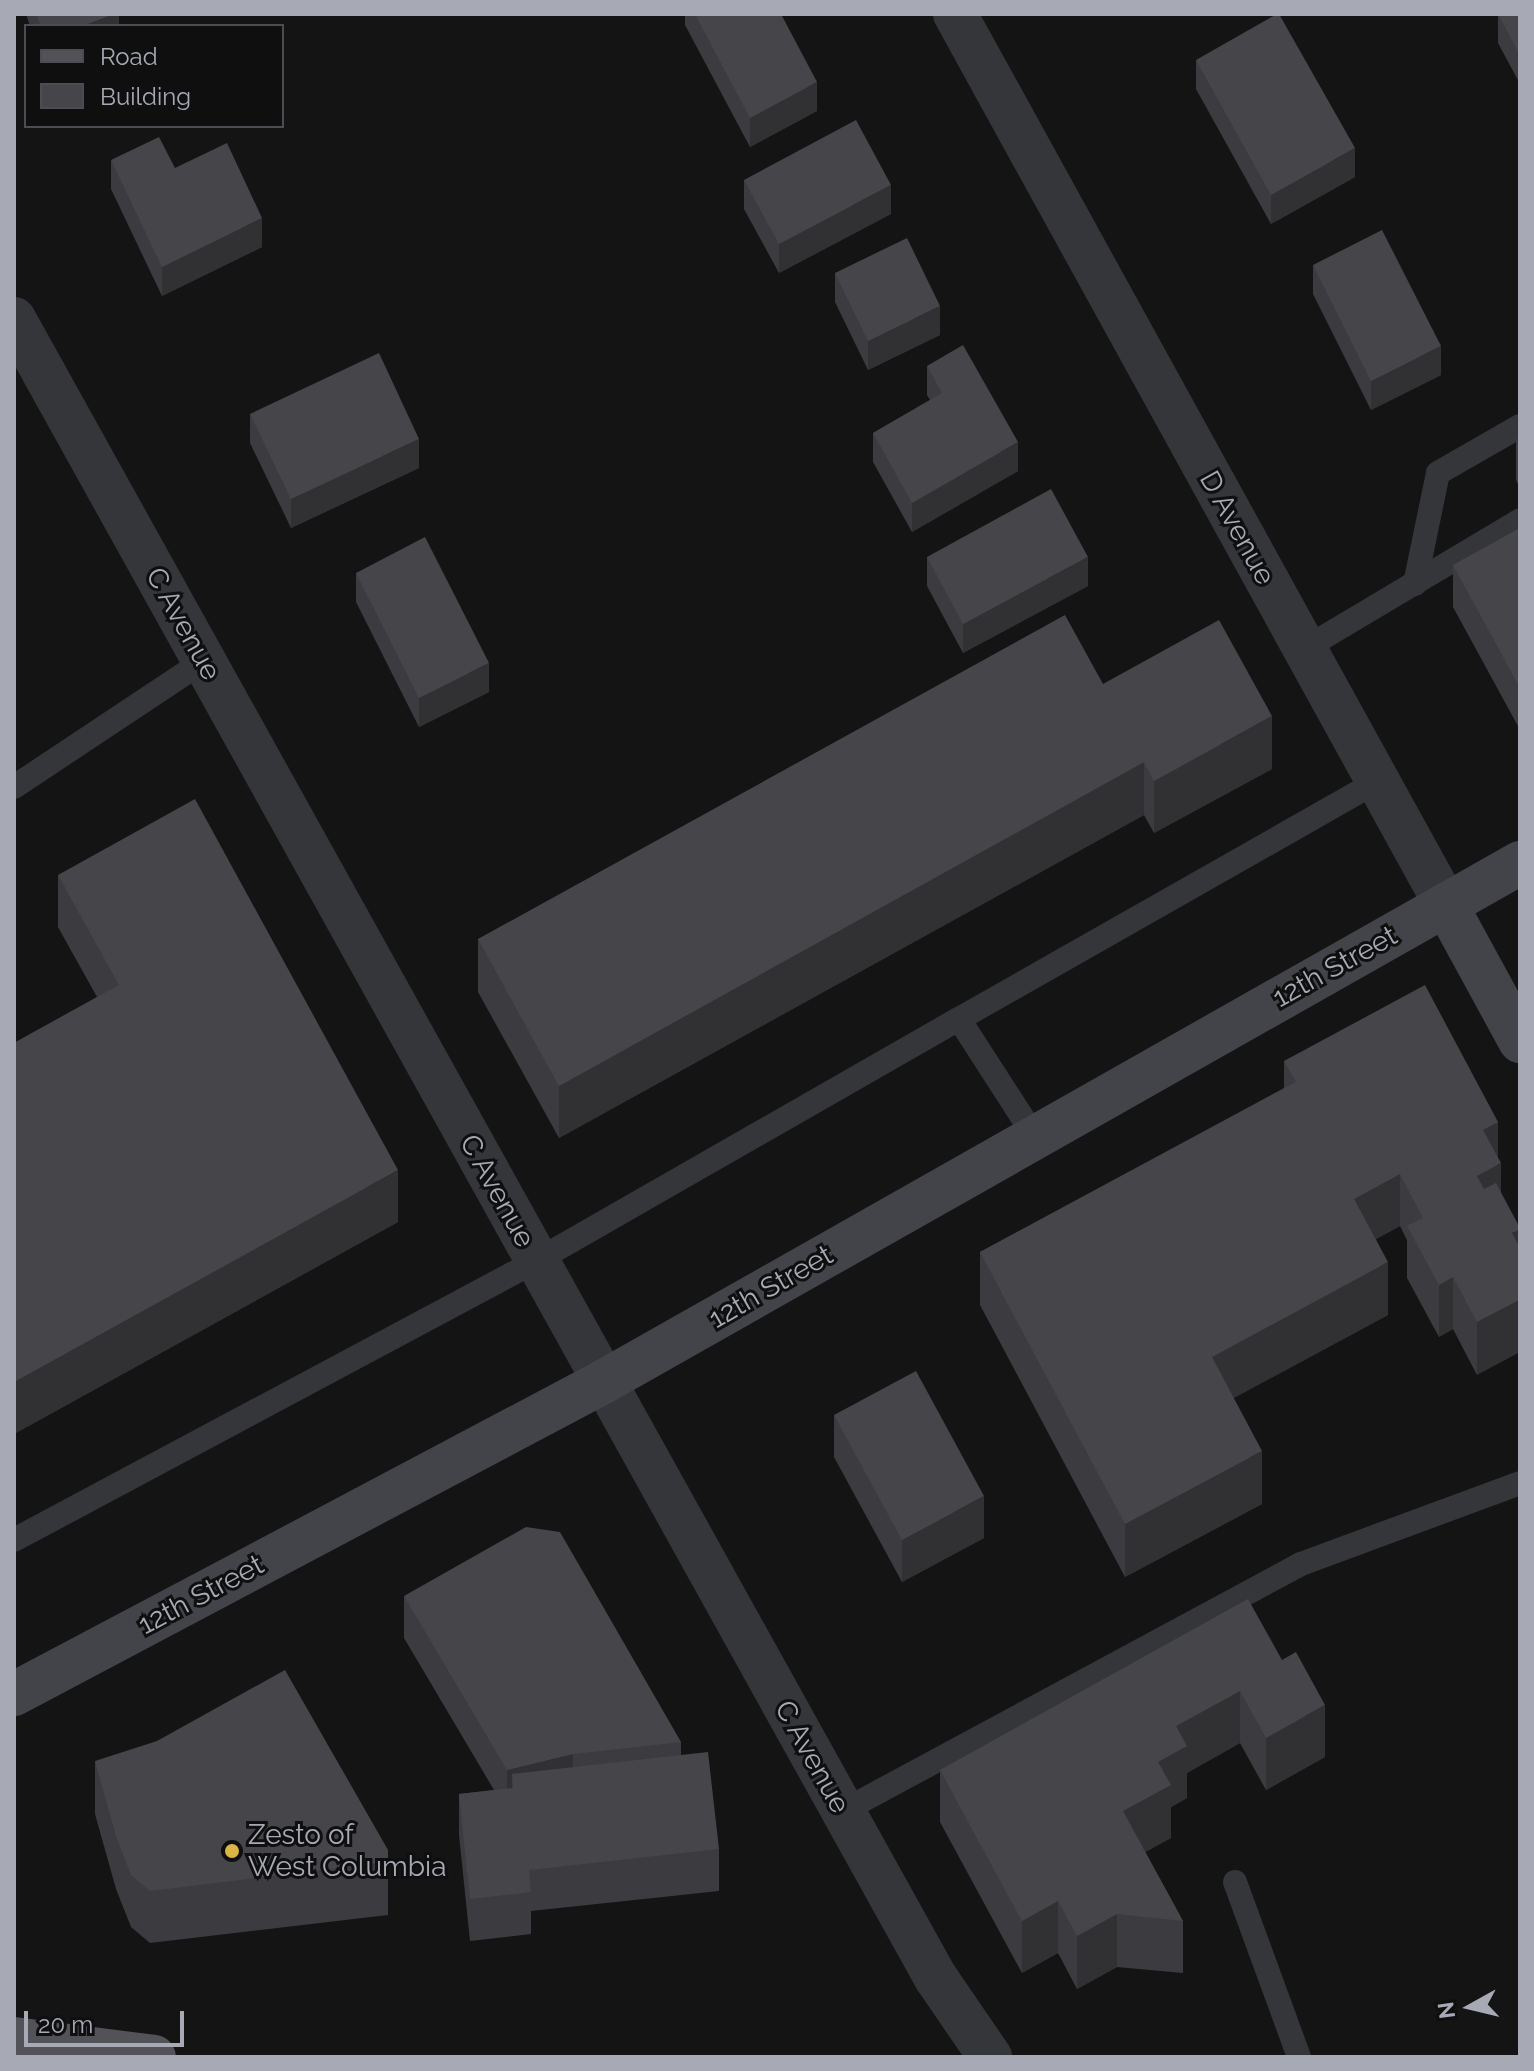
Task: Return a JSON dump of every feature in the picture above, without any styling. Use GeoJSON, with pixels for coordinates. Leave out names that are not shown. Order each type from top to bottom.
{"type":"FeatureCollection","features":[{"type":"Feature","properties":{"kind":"main road","name":"12th Street"},"geometry":{"type":"LineString","coordinates":[[14,1694],[603,1382],[1520,863]]}},
{"type":"Feature","properties":{"kind":"main road","name":"D Avenue"},"geometry":{"type":"LineString","coordinates":[[1446,905],[1520,1041]]}},
{"type":"Feature","properties":{"kind":"main road"},"geometry":{"type":"LineString","coordinates":[[14,2039],[154,2057]]}},
{"type":"Feature","properties":{"kind":"street","name":"D Avenue"},"geometry":{"type":"LineString","coordinates":[[955,14],[1446,905]]}},
{"type":"Feature","properties":{"kind":"street","name":"C Avenue"},"geometry":{"type":"LineString","coordinates":[[14,319],[936,1978],[990,2057]]}},
{"type":"Feature","properties":{"kind":"lane"},"geometry":{"type":"LineString","coordinates":[[1415,584],[1438,473],[1520,426]]}},
{"type":"Feature","properties":{"kind":"lane"},"geometry":{"type":"LineString","coordinates":[[1304,649],[1520,520]]}},
{"type":"Feature","properties":{"kind":"lane"},"geometry":{"type":"LineString","coordinates":[[14,787],[204,661]]}},
{"type":"Feature","properties":{"kind":"lane"},"geometry":{"type":"LineString","coordinates":[[14,1540],[536,1261],[1378,781]]}},
{"type":"Feature","properties":{"kind":"lane"},"geometry":{"type":"LineString","coordinates":[[959,1019],[1035,1137]]}},
{"type":"Feature","properties":{"kind":"lane"},"geometry":{"type":"LineString","coordinates":[[843,1811],[1301,1564],[1520,1483]]}},
{"type":"Feature","properties":{"kind":"lane"},"geometry":{"type":"LineString","coordinates":[[1235,1882],[1299,2057]]}},
{"type":"Feature","properties":{"kind":"building"},"geometry":{"type":"Polygon","coordinates":[[[36,14],[114,14],[87,24],[40,24],[36,14]]]}},
{"type":"Feature","properties":{"kind":"building"},"geometry":{"type":"Polygon","coordinates":[[[695,14],[781,14],[817,82],[750,118],[695,14]]]}},
{"type":"Feature","properties":{"kind":"building"},"geometry":{"type":"Polygon","coordinates":[[[1277,14],[1355,148],[1271,195],[1196,60],[1277,14]]]}},
{"type":"Feature","properties":{"kind":"building"},"geometry":{"type":"Polygon","coordinates":[[[1498,14],[1520,14],[1520,55],[1498,14]]]}},
{"type":"Feature","properties":{"kind":"building"},"geometry":{"type":"Polygon","coordinates":[[[856,120],[891,185],[779,244],[744,180],[856,120]]]}},
{"type":"Feature","properties":{"kind":"building"},"geometry":{"type":"Polygon","coordinates":[[[159,137],[175,168],[227,143],[262,218],[162,267],[111,160],[159,137]]]}},
{"type":"Feature","properties":{"kind":"building"},"geometry":{"type":"Polygon","coordinates":[[[1382,230],[1441,346],[1371,381],[1313,265],[1382,230]]]}},
{"type":"Feature","properties":{"kind":"building"},"geometry":{"type":"Polygon","coordinates":[[[907,238],[940,306],[868,341],[835,273],[907,238]]]}},
{"type":"Feature","properties":{"kind":"building"},"geometry":{"type":"Polygon","coordinates":[[[963,345],[1018,442],[912,503],[873,433],[942,393],[927,366],[963,345]]]}},
{"type":"Feature","properties":{"kind":"building"},"geometry":{"type":"Polygon","coordinates":[[[379,353],[419,439],[291,499],[250,414],[379,353]]]}},
{"type":"Feature","properties":{"kind":"building"},"geometry":{"type":"Polygon","coordinates":[[[1051,489],[1088,557],[963,624],[927,557],[1051,489]]]}},
{"type":"Feature","properties":{"kind":"building"},"geometry":{"type":"Polygon","coordinates":[[[1520,528],[1520,686],[1519,686],[1453,565],[1520,528]]]}},
{"type":"Feature","properties":{"kind":"building"},"geometry":{"type":"Polygon","coordinates":[[[425,537],[489,663],[419,698],[356,573],[425,537]]]}},
{"type":"Feature","properties":{"kind":"building"},"geometry":{"type":"Polygon","coordinates":[[[1065,615],[1103,684],[1219,620],[1272,716],[1154,781],[1144,762],[559,1086],[478,939],[1065,615]]]}},
{"type":"Feature","properties":{"kind":"building"},"geometry":{"type":"Polygon","coordinates":[[[195,799],[398,1170],[14,1382],[14,1043],[119,985],[58,875],[195,799]]]}},
{"type":"Feature","properties":{"kind":"building"},"geometry":{"type":"Polygon","coordinates":[[[1425,985],[1498,1122],[1483,1130],[1501,1163],[1477,1176],[1484,1189],[1496,1183],[1520,1228],[1512,1233],[1520,1248],[1520,1300],[1477,1322],[1453,1277],[1439,1285],[1407,1226],[1423,1218],[1400,1174],[1354,1199],[1388,1262],[1212,1357],[1262,1451],[1125,1524],[980,1252],[1296,1082],[1284,1061],[1425,985]]]}},
{"type":"Feature","properties":{"kind":"building"},"geometry":{"type":"Polygon","coordinates":[[[916,1371],[984,1496],[902,1540],[834,1415],[916,1371]]]}},
{"type":"Feature","properties":{"kind":"building"},"geometry":{"type":"Polygon","coordinates":[[[526,1527],[560,1532],[681,1742],[573,1754],[507,1770],[404,1596],[526,1527]]]}},
{"type":"Feature","properties":{"kind":"building"},"geometry":{"type":"Polygon","coordinates":[[[1248,1599],[1282,1660],[1296,1652],[1325,1705],[1266,1738],[1240,1691],[1176,1726],[1187,1746],[1158,1762],[1171,1785],[1123,1811],[1183,1921],[1117,1914],[1077,1936],[1058,1901],[1022,1921],[940,1770],[1248,1599]]]}},
{"type":"Feature","properties":{"kind":"building","name":"Zesto of West Columbia"},"geometry":{"type":"Polygon","coordinates":[[[285,1670],[388,1850],[388,1862],[150,1891],[131,1875],[116,1836],[95,1761],[157,1741],[285,1670]]]}},
{"type":"Feature","properties":{"kind":"building"},"geometry":{"type":"Polygon","coordinates":[[[708,1752],[719,1849],[529,1870],[531,1892],[470,1899],[459,1794],[513,1788],[512,1774],[708,1752]]]}},
{"type":"Feature","properties":{"kind":"place","name":"Zesto of West Columbia"},"geometry":{"type":"Point","coordinates":[232,1851]}}]}
